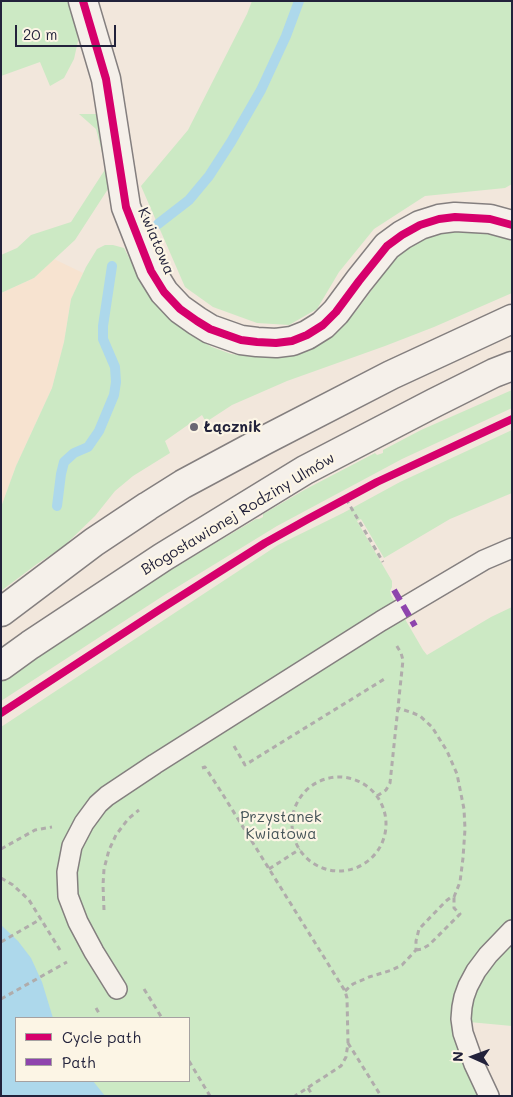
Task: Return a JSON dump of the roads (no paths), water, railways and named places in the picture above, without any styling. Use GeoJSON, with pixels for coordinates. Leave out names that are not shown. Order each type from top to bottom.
{"type":"FeatureCollection","features":[{"type":"Feature","properties":{"kind":"main road","name":"Kwiatowa"},"geometry":{"type":"LineString","coordinates":[[83,1],[106,79],[126,207],[150,271],[164,292],[180,309],[210,329],[249,342],[276,343],[292,341],[324,325],[387,246],[420,225],[439,219],[455,217],[490,219],[512,226]]}},
{"type":"Feature","properties":{"kind":"main road"},"geometry":{"type":"LineString","coordinates":[[1,612],[94,542],[183,484],[390,374],[512,319]]}},
{"type":"Feature","properties":{"kind":"main road","name":"Błogosławionej Rodziny Ulmów"},"geometry":{"type":"LineString","coordinates":[[1,666],[163,557],[306,470],[434,403],[512,366]]}},
{"type":"Feature","properties":{"kind":"lane"},"geometry":{"type":"LineString","coordinates":[[117,989],[78,922],[68,896],[67,872],[72,846],[84,822],[98,804],[107,796],[381,620],[484,560],[512,548]]}},
{"type":"Feature","properties":{"kind":"lane"},"geometry":{"type":"LineString","coordinates":[[488,1096],[463,1033],[462,1008],[468,986],[476,972],[488,955],[512,930]]}},
{"type":"Feature","properties":{"kind":"water"},"geometry":{"type":"Polygon","coordinates":[[[1,925],[18,941],[31,958],[42,982],[53,1017],[15,1017],[15,1082],[94,1082],[105,1096],[1,1096],[1,925]]]}},
{"type":"Feature","properties":{"kind":"waterway"},"geometry":{"type":"LineString","coordinates":[[158,224],[189,200],[209,176],[231,142],[261,90],[286,36],[299,1]]}},
{"type":"Feature","properties":{"kind":"waterway"},"geometry":{"type":"LineString","coordinates":[[57,506],[64,462],[74,453],[88,447],[99,431],[114,395],[116,382],[115,367],[103,339],[103,326],[112,266]]}},
{"type":"Feature","properties":{"kind":"place","name":"Łącznik"},"geometry":{"type":"Point","coordinates":[194,427]}},
{"type":"Feature","properties":{"kind":"park label","name":"Przystanek Kwiatowa"},"geometry":{"type":"Point","coordinates":[281,826]}}]}
